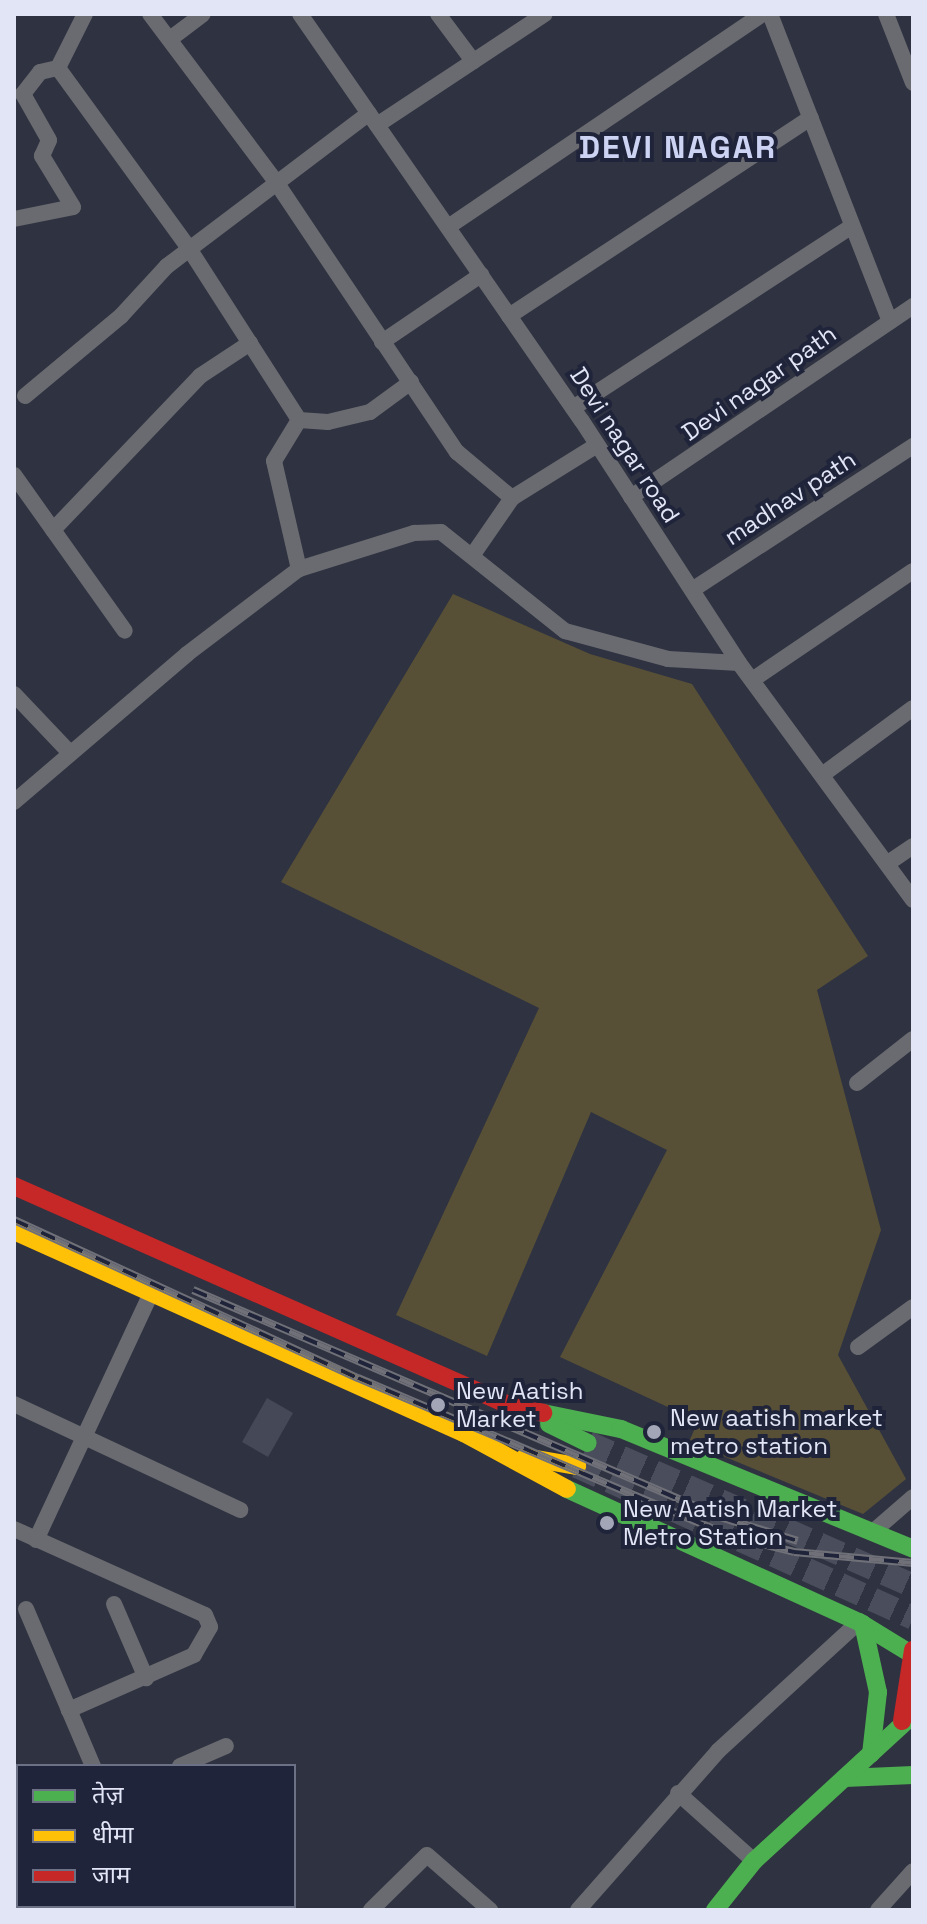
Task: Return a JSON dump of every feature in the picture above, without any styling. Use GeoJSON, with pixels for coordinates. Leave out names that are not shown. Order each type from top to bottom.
{"type":"FeatureCollection","features":[{"type":"Feature","properties":{"kind":"main road"},"geometry":{"type":"LineString","coordinates":[[14,1186],[588,1443]]}},
{"type":"Feature","properties":{"kind":"main road"},"geometry":{"type":"LineString","coordinates":[[14,1231],[505,1453],[610,1512],[861,1623],[912,1652],[907,1718],[754,1861],[715,1910]]}},
{"type":"Feature","properties":{"kind":"main road"},"geometry":{"type":"LineString","coordinates":[[511,1406],[621,1429],[875,1530],[913,1549]]}},
{"type":"Feature","properties":{"kind":"main road"},"geometry":{"type":"LineString","coordinates":[[505,1453],[577,1466]]}},
{"type":"Feature","properties":{"kind":"main road"},"geometry":{"type":"LineString","coordinates":[[861,1623],[878,1692],[871,1754]]}},
{"type":"Feature","properties":{"kind":"main road"},"geometry":{"type":"LineString","coordinates":[[845,1778],[913,1775]]}},
{"type":"Feature","properties":{"kind":"street"},"geometry":{"type":"LineString","coordinates":[[58,68],[85,14]]}},
{"type":"Feature","properties":{"kind":"street"},"geometry":{"type":"LineString","coordinates":[[150,14],[277,185],[457,452],[512,498]]}},
{"type":"Feature","properties":{"kind":"street"},"geometry":{"type":"LineString","coordinates":[[170,39],[203,14]]}},
{"type":"Feature","properties":{"kind":"street","name":"Devi nagar road"},"geometry":{"type":"LineString","coordinates":[[300,14],[573,408],[739,663],[913,900]]}},
{"type":"Feature","properties":{"kind":"street"},"geometry":{"type":"LineString","coordinates":[[438,14],[473,61]]}},
{"type":"Feature","properties":{"kind":"street"},"geometry":{"type":"LineString","coordinates":[[25,396],[190,250],[277,185],[373,119],[473,61],[545,14]]}},
{"type":"Feature","properties":{"kind":"street"},"geometry":{"type":"LineString","coordinates":[[448,227],[763,14]]}},
{"type":"Feature","properties":{"kind":"street"},"geometry":{"type":"LineString","coordinates":[[770,14],[890,321]]}},
{"type":"Feature","properties":{"kind":"street"},"geometry":{"type":"LineString","coordinates":[[886,14],[913,83]]}},
{"type":"Feature","properties":{"kind":"street"},"geometry":{"type":"LineString","coordinates":[[14,219],[73,207],[42,156],[49,140],[23,94],[40,72],[58,68]]}},
{"type":"Feature","properties":{"kind":"street"},"geometry":{"type":"LineString","coordinates":[[58,68],[190,250],[299,420]]}},
{"type":"Feature","properties":{"kind":"street"},"geometry":{"type":"LineString","coordinates":[[509,316],[811,118]]}},
{"type":"Feature","properties":{"kind":"street"},"geometry":{"type":"LineString","coordinates":[[573,408],[852,226]]}},
{"type":"Feature","properties":{"kind":"street"},"geometry":{"type":"LineString","coordinates":[[382,342],[481,275]]}},
{"type":"Feature","properties":{"kind":"street","name":"Devi nagar path"},"geometry":{"type":"LineString","coordinates":[[631,497],[913,306]]}},
{"type":"Feature","properties":{"kind":"street"},"geometry":{"type":"LineString","coordinates":[[53,530],[200,376],[250,343]]}},
{"type":"Feature","properties":{"kind":"street"},"geometry":{"type":"LineString","coordinates":[[299,420],[328,422],[370,412],[411,382]]}},
{"type":"Feature","properties":{"kind":"street"},"geometry":{"type":"LineString","coordinates":[[299,420],[274,461],[299,569]]}},
{"type":"Feature","properties":{"kind":"street"},"geometry":{"type":"LineString","coordinates":[[472,556],[512,498],[597,445]]}},
{"type":"Feature","properties":{"kind":"street","name":"madhav path"},"geometry":{"type":"LineString","coordinates":[[692,590],[913,446]]}},
{"type":"Feature","properties":{"kind":"street"},"geometry":{"type":"LineString","coordinates":[[14,475],[125,631]]}},
{"type":"Feature","properties":{"kind":"street"},"geometry":{"type":"LineString","coordinates":[[14,802],[69,752],[299,569],[414,533],[441,532],[578,636],[668,659],[739,663]]}},
{"type":"Feature","properties":{"kind":"street"},"geometry":{"type":"LineString","coordinates":[[752,680],[913,571]]}},
{"type":"Feature","properties":{"kind":"street"},"geometry":{"type":"LineString","coordinates":[[14,694],[69,752]]}},
{"type":"Feature","properties":{"kind":"street"},"geometry":{"type":"LineString","coordinates":[[822,775],[913,708]]}},
{"type":"Feature","properties":{"kind":"street"},"geometry":{"type":"LineString","coordinates":[[888,863],[913,846]]}},
{"type":"Feature","properties":{"kind":"street"},"geometry":{"type":"LineString","coordinates":[[857,1083],[913,1039]]}},
{"type":"Feature","properties":{"kind":"street"},"geometry":{"type":"LineString","coordinates":[[36,1540],[151,1293]]}},
{"type":"Feature","properties":{"kind":"street"},"geometry":{"type":"LineString","coordinates":[[858,1347],[913,1307]]}},
{"type":"Feature","properties":{"kind":"street"},"geometry":{"type":"LineString","coordinates":[[14,1404],[240,1510]]}},
{"type":"Feature","properties":{"kind":"street"},"geometry":{"type":"LineString","coordinates":[[875,1530],[913,1497]]}},
{"type":"Feature","properties":{"kind":"street"},"geometry":{"type":"LineString","coordinates":[[14,1529],[205,1615],[210,1627],[194,1655],[69,1710]]}},
{"type":"Feature","properties":{"kind":"street"},"geometry":{"type":"LineString","coordinates":[[114,1604],[146,1678]]}},
{"type":"Feature","properties":{"kind":"street"},"geometry":{"type":"LineString","coordinates":[[26,1609],[92,1764]]}},
{"type":"Feature","properties":{"kind":"street"},"geometry":{"type":"LineString","coordinates":[[578,1910],[678,1793],[861,1623]]}},
{"type":"Feature","properties":{"kind":"street"},"geometry":{"type":"LineString","coordinates":[[185,1764],[226,1746]]}},
{"type":"Feature","properties":{"kind":"street"},"geometry":{"type":"LineString","coordinates":[[678,1793],[754,1861]]}},
{"type":"Feature","properties":{"kind":"street"},"geometry":{"type":"LineString","coordinates":[[371,1910],[427,1855],[490,1910]]}},
{"type":"Feature","properties":{"kind":"street"},"geometry":{"type":"LineString","coordinates":[[878,1910],[913,1871]]}},
{"type":"Feature","properties":{"kind":"shaded area"},"geometry":{"type":"Polygon","coordinates":[[[453,594],[590,654],[692,684],[868,956],[817,990],[881,1230],[838,1355],[906,1479],[863,1514],[689,1442],[698,1421],[560,1357],[667,1150],[591,1112],[487,1356],[396,1315],[539,1008],[281,882],[453,594]]]}},
{"type":"Feature","properties":{"kind":"building"},"geometry":{"type":"Polygon","coordinates":[[[267,1398],[293,1413],[268,1457],[242,1442],[267,1398]]]}},
{"type":"Feature","properties":{"kind":"tunnel"},"geometry":{"type":"LineString","coordinates":[[588,1443],[913,1586]]}},
{"type":"Feature","properties":{"kind":"tunnel"},"geometry":{"type":"LineString","coordinates":[[577,1466],[913,1618]]}},
{"type":"Feature","properties":{"kind":"railway"},"geometry":{"type":"LineString","coordinates":[[14,1220],[358,1378],[730,1536],[794,1552],[913,1563]]}},
{"type":"Feature","properties":{"kind":"railway"},"geometry":{"type":"LineString","coordinates":[[193,1290],[723,1518],[798,1541]]}},
{"type":"Feature","properties":{"kind":"traffic: fast"},"geometry":{"type":"LineString","coordinates":[[543,1413],[621,1429],[913,1549]]}},
{"type":"Feature","properties":{"kind":"traffic: fast"},"geometry":{"type":"LineString","coordinates":[[549,1424],[588,1443]]}},
{"type":"Feature","properties":{"kind":"traffic: fast"},"geometry":{"type":"LineString","coordinates":[[567,1489],[859,1622],[913,1655]]}},
{"type":"Feature","properties":{"kind":"traffic: fast"},"geometry":{"type":"LineString","coordinates":[[863,1624],[878,1692],[871,1754]]}},
{"type":"Feature","properties":{"kind":"traffic: fast"},"geometry":{"type":"LineString","coordinates":[[715,1910],[754,1861],[913,1715]]}},
{"type":"Feature","properties":{"kind":"traffic: fast"},"geometry":{"type":"LineString","coordinates":[[845,1778],[913,1775]]}},
{"type":"Feature","properties":{"kind":"traffic: slow"},"geometry":{"type":"LineString","coordinates":[[14,1231],[464,1433],[567,1489]]}},
{"type":"Feature","properties":{"kind":"traffic: slow"},"geometry":{"type":"LineString","coordinates":[[525,1457],[577,1466]]}},
{"type":"Feature","properties":{"kind":"traffic: jam"},"geometry":{"type":"LineString","coordinates":[[14,1186],[511,1406],[543,1413]]}},
{"type":"Feature","properties":{"kind":"traffic: jam"},"geometry":{"type":"LineString","coordinates":[[902,1721],[913,1650]]}},
{"type":"Feature","properties":{"kind":"place","name":"New Aatish Market"},"geometry":{"type":"Point","coordinates":[438,1405]}},
{"type":"Feature","properties":{"kind":"place","name":"New aatish market metro station"},"geometry":{"type":"Point","coordinates":[654,1432]}},
{"type":"Feature","properties":{"kind":"place","name":"New Aatish Market Metro Station"},"geometry":{"type":"Point","coordinates":[607,1523]}},
{"type":"Feature","properties":{"kind":"district","name":"DEVI NAGAR"},"geometry":{"type":"Point","coordinates":[678,147]}}]}
